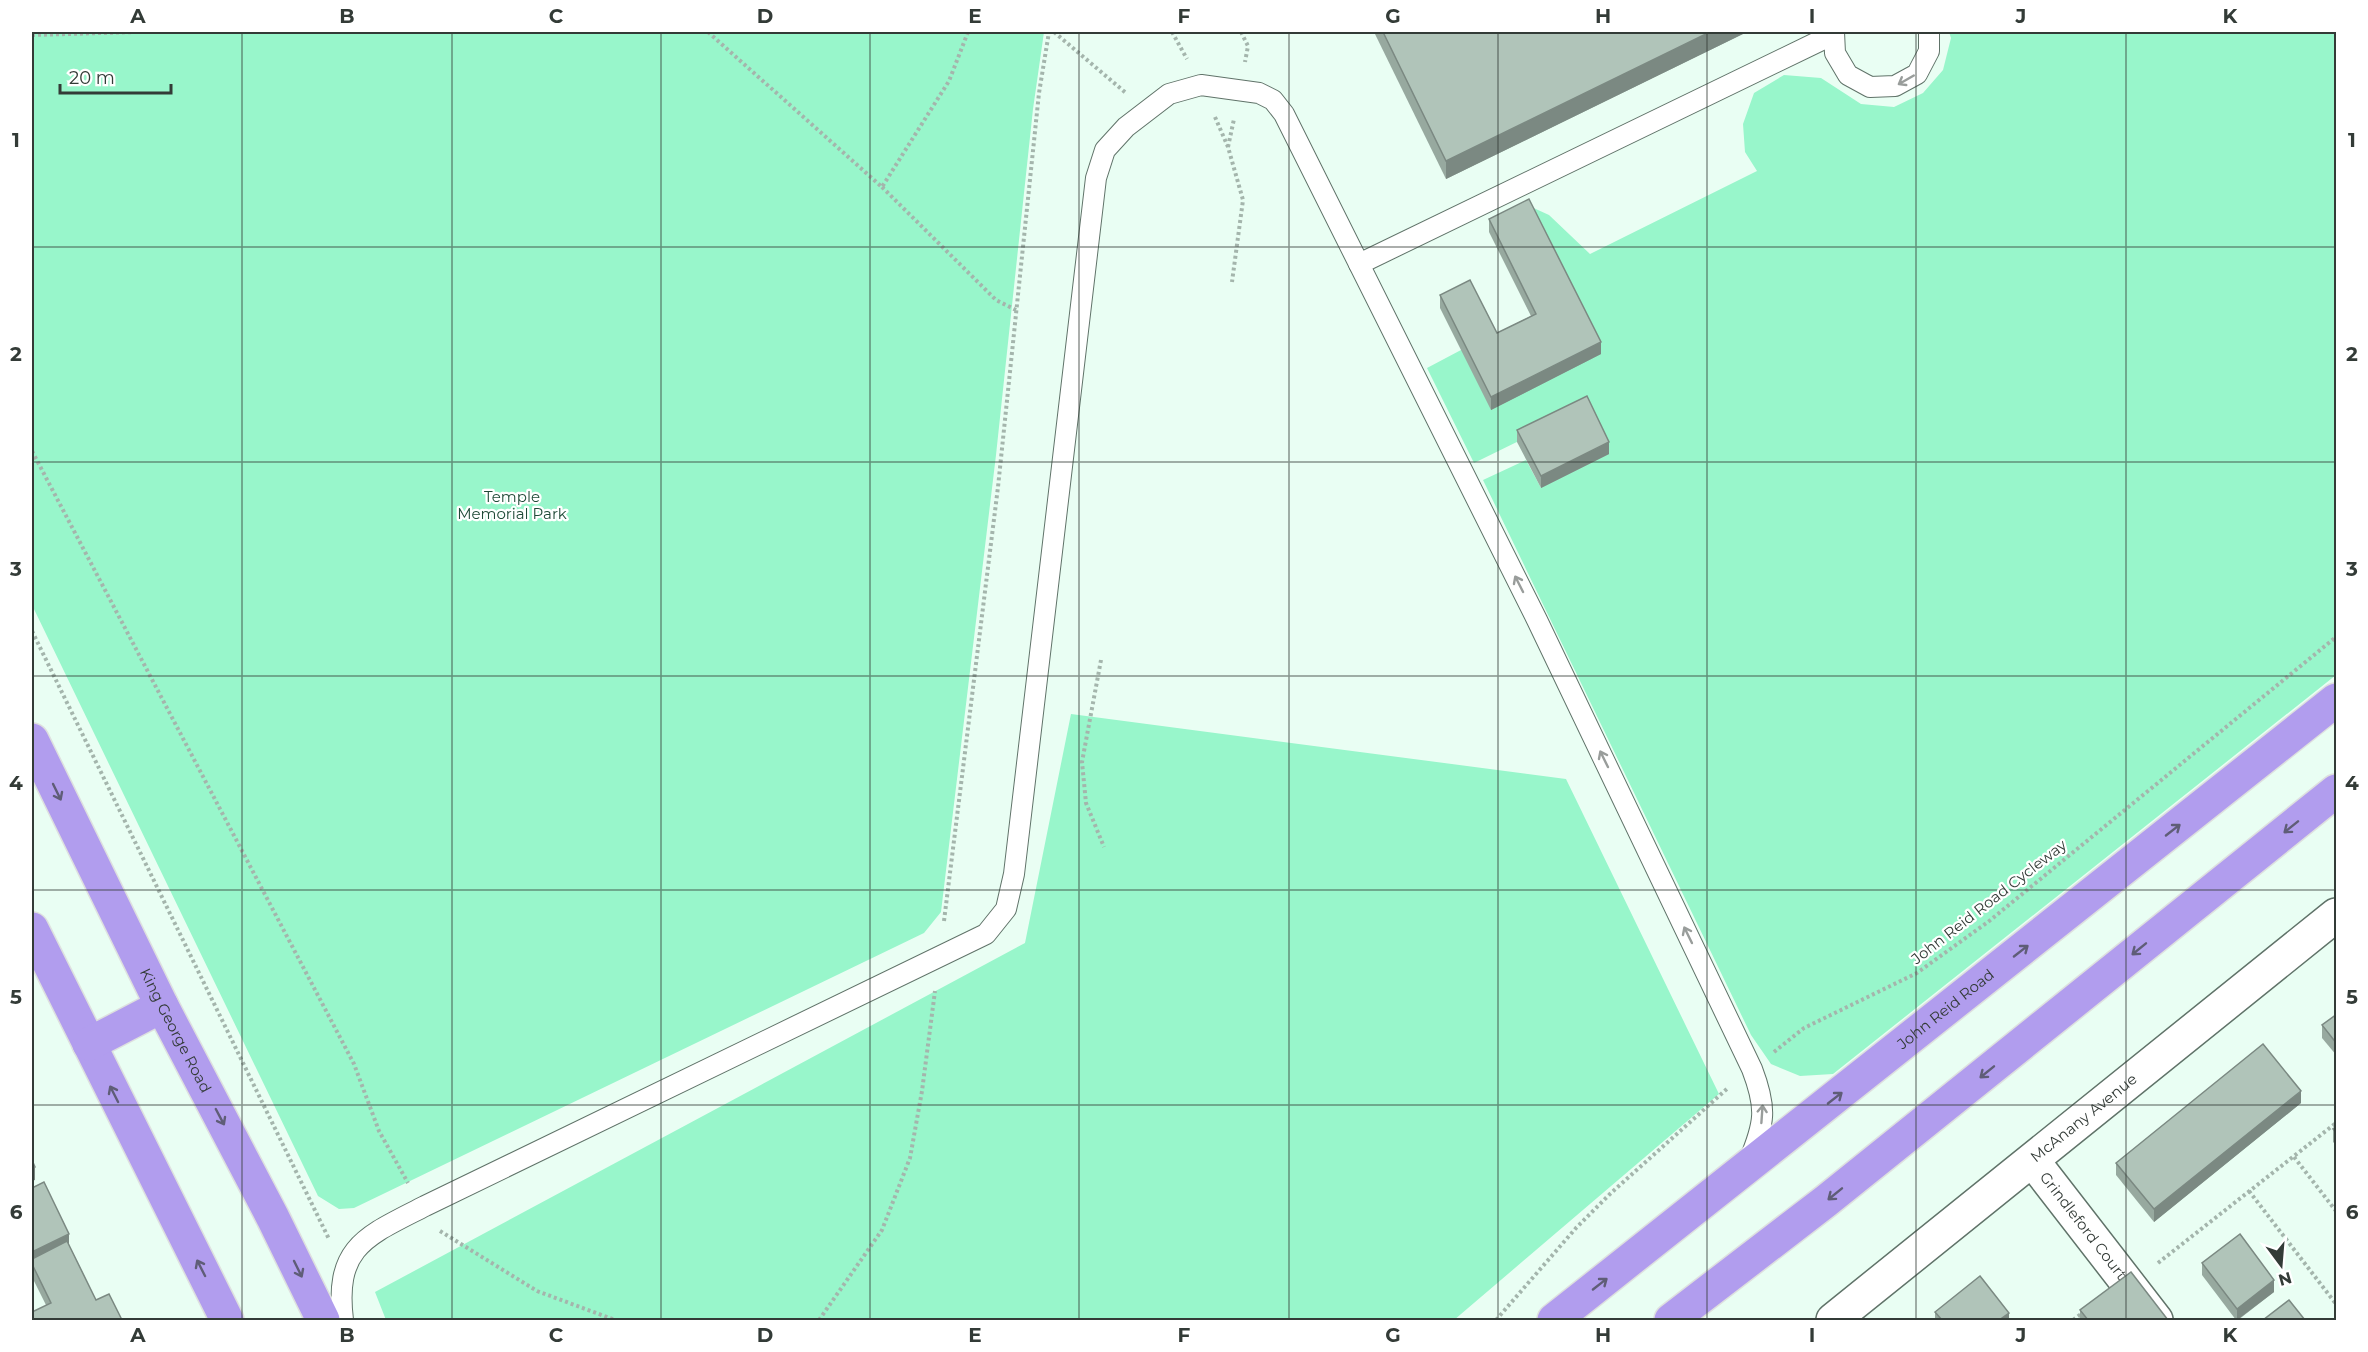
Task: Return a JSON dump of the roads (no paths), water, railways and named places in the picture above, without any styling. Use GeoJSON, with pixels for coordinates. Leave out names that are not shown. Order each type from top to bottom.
{"type":"FeatureCollection","features":[{"type":"Feature","properties":{"kind":"highway","name":"John Reid Road"},"geometry":{"type":"LineString","coordinates":[[1554,1320],[2337,700]]}},
{"type":"Feature","properties":{"kind":"highway","name":"King George Road"},"geometry":{"type":"LineString","coordinates":[[32,740],[162,1006],[273,1218],[323,1320]]}},
{"type":"Feature","properties":{"kind":"highway"},"geometry":{"type":"LineString","coordinates":[[1671,1320],[1826,1201],[2337,790]]}},
{"type":"Feature","properties":{"kind":"highway"},"geometry":{"type":"LineString","coordinates":[[36,950],[89,1044],[227,1320]]}},
{"type":"Feature","properties":{"kind":"highway"},"geometry":{"type":"LineString","coordinates":[[89,1044],[162,1006]]}},
{"type":"Feature","properties":{"kind":"street","name":"McAnany Avenue"},"geometry":{"type":"LineString","coordinates":[[1833,1320],[2337,915]]}},
{"type":"Feature","properties":{"kind":"street","name":"Grindleford Court"},"geometry":{"type":"LineString","coordinates":[[2033,1161],[2156,1320]]}},
{"type":"Feature","properties":{"kind":"lane"},"geometry":{"type":"LineString","coordinates":[[1359,264],[1834,33],[1835,53],[1848,75],[1870,87],[1895,86],[1917,74],[1929,51],[1929,32]]}},
{"type":"Feature","properties":{"kind":"lane"},"geometry":{"type":"LineString","coordinates":[[343,1320],[342,1279],[349,1259],[360,1245],[420,1199],[986,934],[1006,909],[1014,874],[1096,178],[1105,150],[1126,127],[1169,94],[1201,85],[1259,93],[1273,100],[1284,114],[1537,620],[1752,1069],[1763,1099],[1763,1119],[1746,1169]]}},
{"type":"Feature","properties":{"kind":"park label","name":"Temple Memorial Park"},"geometry":{"type":"Point","coordinates":[512,506]}}]}
